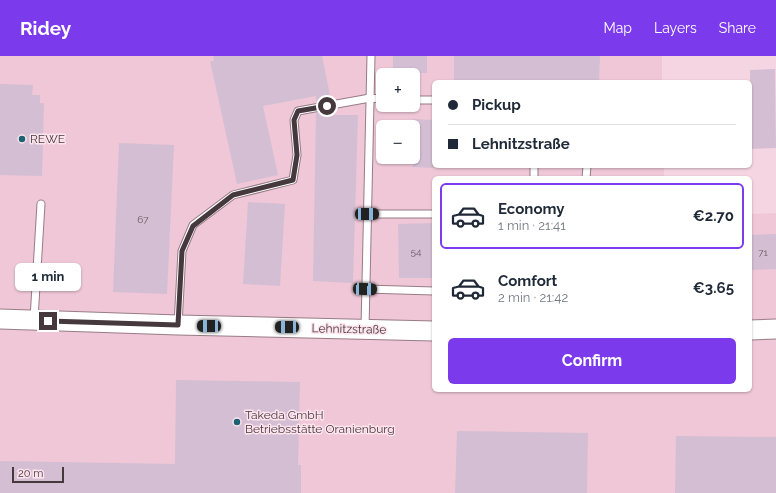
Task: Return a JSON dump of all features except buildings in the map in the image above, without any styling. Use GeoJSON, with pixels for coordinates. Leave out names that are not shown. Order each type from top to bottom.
{"type":"FeatureCollection","features":[{"type":"Feature","properties":{"kind":"main road","name":"Lehnitzstraße"},"geometry":{"type":"LineString","coordinates":[[0,319],[432,331]]}},
{"type":"Feature","properties":{"kind":"main road"},"geometry":{"type":"LineString","coordinates":[[752,330],[776,329]]}},
{"type":"Feature","properties":{"kind":"lane"},"geometry":{"type":"LineString","coordinates":[[365,329],[371,56]]}},
{"type":"Feature","properties":{"kind":"lane"},"geometry":{"type":"LineString","coordinates":[[178,325],[182,251],[193,226],[233,195],[293,180],[297,155],[294,120],[298,111],[370,98],[376,98]]}},
{"type":"Feature","properties":{"kind":"lane"},"geometry":{"type":"LineString","coordinates":[[420,100],[432,100]]}},
{"type":"Feature","properties":{"kind":"lane"},"geometry":{"type":"LineString","coordinates":[[34,321],[41,204]]}},
{"type":"Feature","properties":{"kind":"lane"},"geometry":{"type":"LineString","coordinates":[[367,214],[432,214]]}},
{"type":"Feature","properties":{"kind":"lane"},"geometry":{"type":"LineString","coordinates":[[365,289],[432,291]]}},
{"type":"Feature","properties":{"kind":"shaded area"},"geometry":{"type":"Polygon","coordinates":[[[0,56],[662,56],[662,80],[432,80],[432,168],[664,168],[664,176],[432,176],[432,392],[752,392],[752,214],[776,213],[776,493],[0,493],[0,56]]]}},
{"type":"Feature","properties":{"kind":"place","name":"REWE"},"geometry":{"type":"Point","coordinates":[22,139]}},
{"type":"Feature","properties":{"kind":"place","name":"Takeda GmbH Betriebsstätte Oranienburg"},"geometry":{"type":"Point","coordinates":[237,422]}},
{"type":"Feature","properties":{"kind":"route"},"geometry":{"type":"LineString","coordinates":[[48,321],[178,325],[182,251],[193,226],[233,195],[293,180],[297,155],[294,120],[298,111],[327,106]]}}]}
